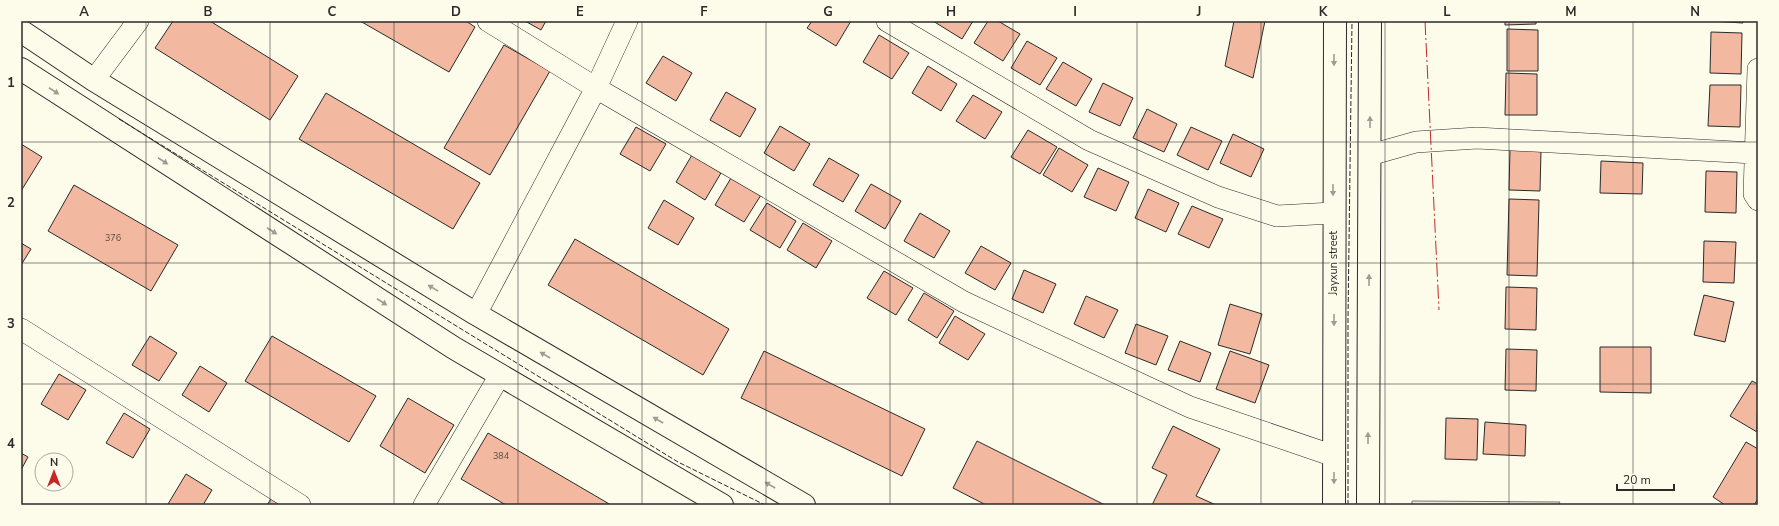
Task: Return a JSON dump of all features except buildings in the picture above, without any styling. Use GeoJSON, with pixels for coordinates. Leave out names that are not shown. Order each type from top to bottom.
{"type":"FeatureCollection","features":[{"type":"Feature","properties":{"kind":"main road","name":"Jayxun street"},"geometry":{"type":"LineString","coordinates":[[1334,505],[1333,213],[1335,21]]}},
{"type":"Feature","properties":{"kind":"main road"},"geometry":{"type":"LineString","coordinates":[[1368,505],[1370,21]]}},
{"type":"Feature","properties":{"kind":"main road"},"geometry":{"type":"LineString","coordinates":[[21,31],[94,80],[476,314],[804,505]]}},
{"type":"Feature","properties":{"kind":"main road"},"geometry":{"type":"LineString","coordinates":[[21,69],[454,348],[722,505]]}},
{"type":"Feature","properties":{"kind":"street"},"geometry":{"type":"LineString","coordinates":[[94,80],[138,21]]}},
{"type":"Feature","properties":{"kind":"street"},"geometry":{"type":"LineString","coordinates":[[488,21],[596,88],[964,302],[1190,407],[1334,456]]}},
{"type":"Feature","properties":{"kind":"street"},"geometry":{"type":"LineString","coordinates":[[476,314],[596,88],[627,21]]}},
{"type":"Feature","properties":{"kind":"street"},"geometry":{"type":"LineString","coordinates":[[887,21],[1089,140],[1218,197],[1277,216],[1333,213]]}},
{"type":"Feature","properties":{"kind":"street"},"geometry":{"type":"LineString","coordinates":[[1758,69],[1754,153],[1754,194],[1758,200]]}},
{"type":"Feature","properties":{"kind":"street"},"geometry":{"type":"LineString","coordinates":[[1370,155],[1416,142],[1477,138],[1754,153]]}},
{"type":"Feature","properties":{"kind":"street"},"geometry":{"type":"LineString","coordinates":[[21,329],[300,505]]}},
{"type":"Feature","properties":{"kind":"street"},"geometry":{"type":"LineString","coordinates":[[424,505],[500,375]]}},
{"type":"Feature","properties":{"kind":"shaded area"},"geometry":{"type":"Polygon","coordinates":[[[1412,501],[1560,502],[1558,505],[1412,505],[1412,501]]]}},
{"type":"Feature","properties":{"kind":"fence"},"geometry":{"type":"LineString","coordinates":[[1348,505],[1348,318],[1352,21]]}},
{"type":"Feature","properties":{"kind":"fence"},"geometry":{"type":"LineString","coordinates":[[119,119],[678,462],[765,505]]}},
{"type":"Feature","properties":{"kind":"power"},"geometry":{"type":"LineString","coordinates":[[1425,21],[1439,310]]}}]}
